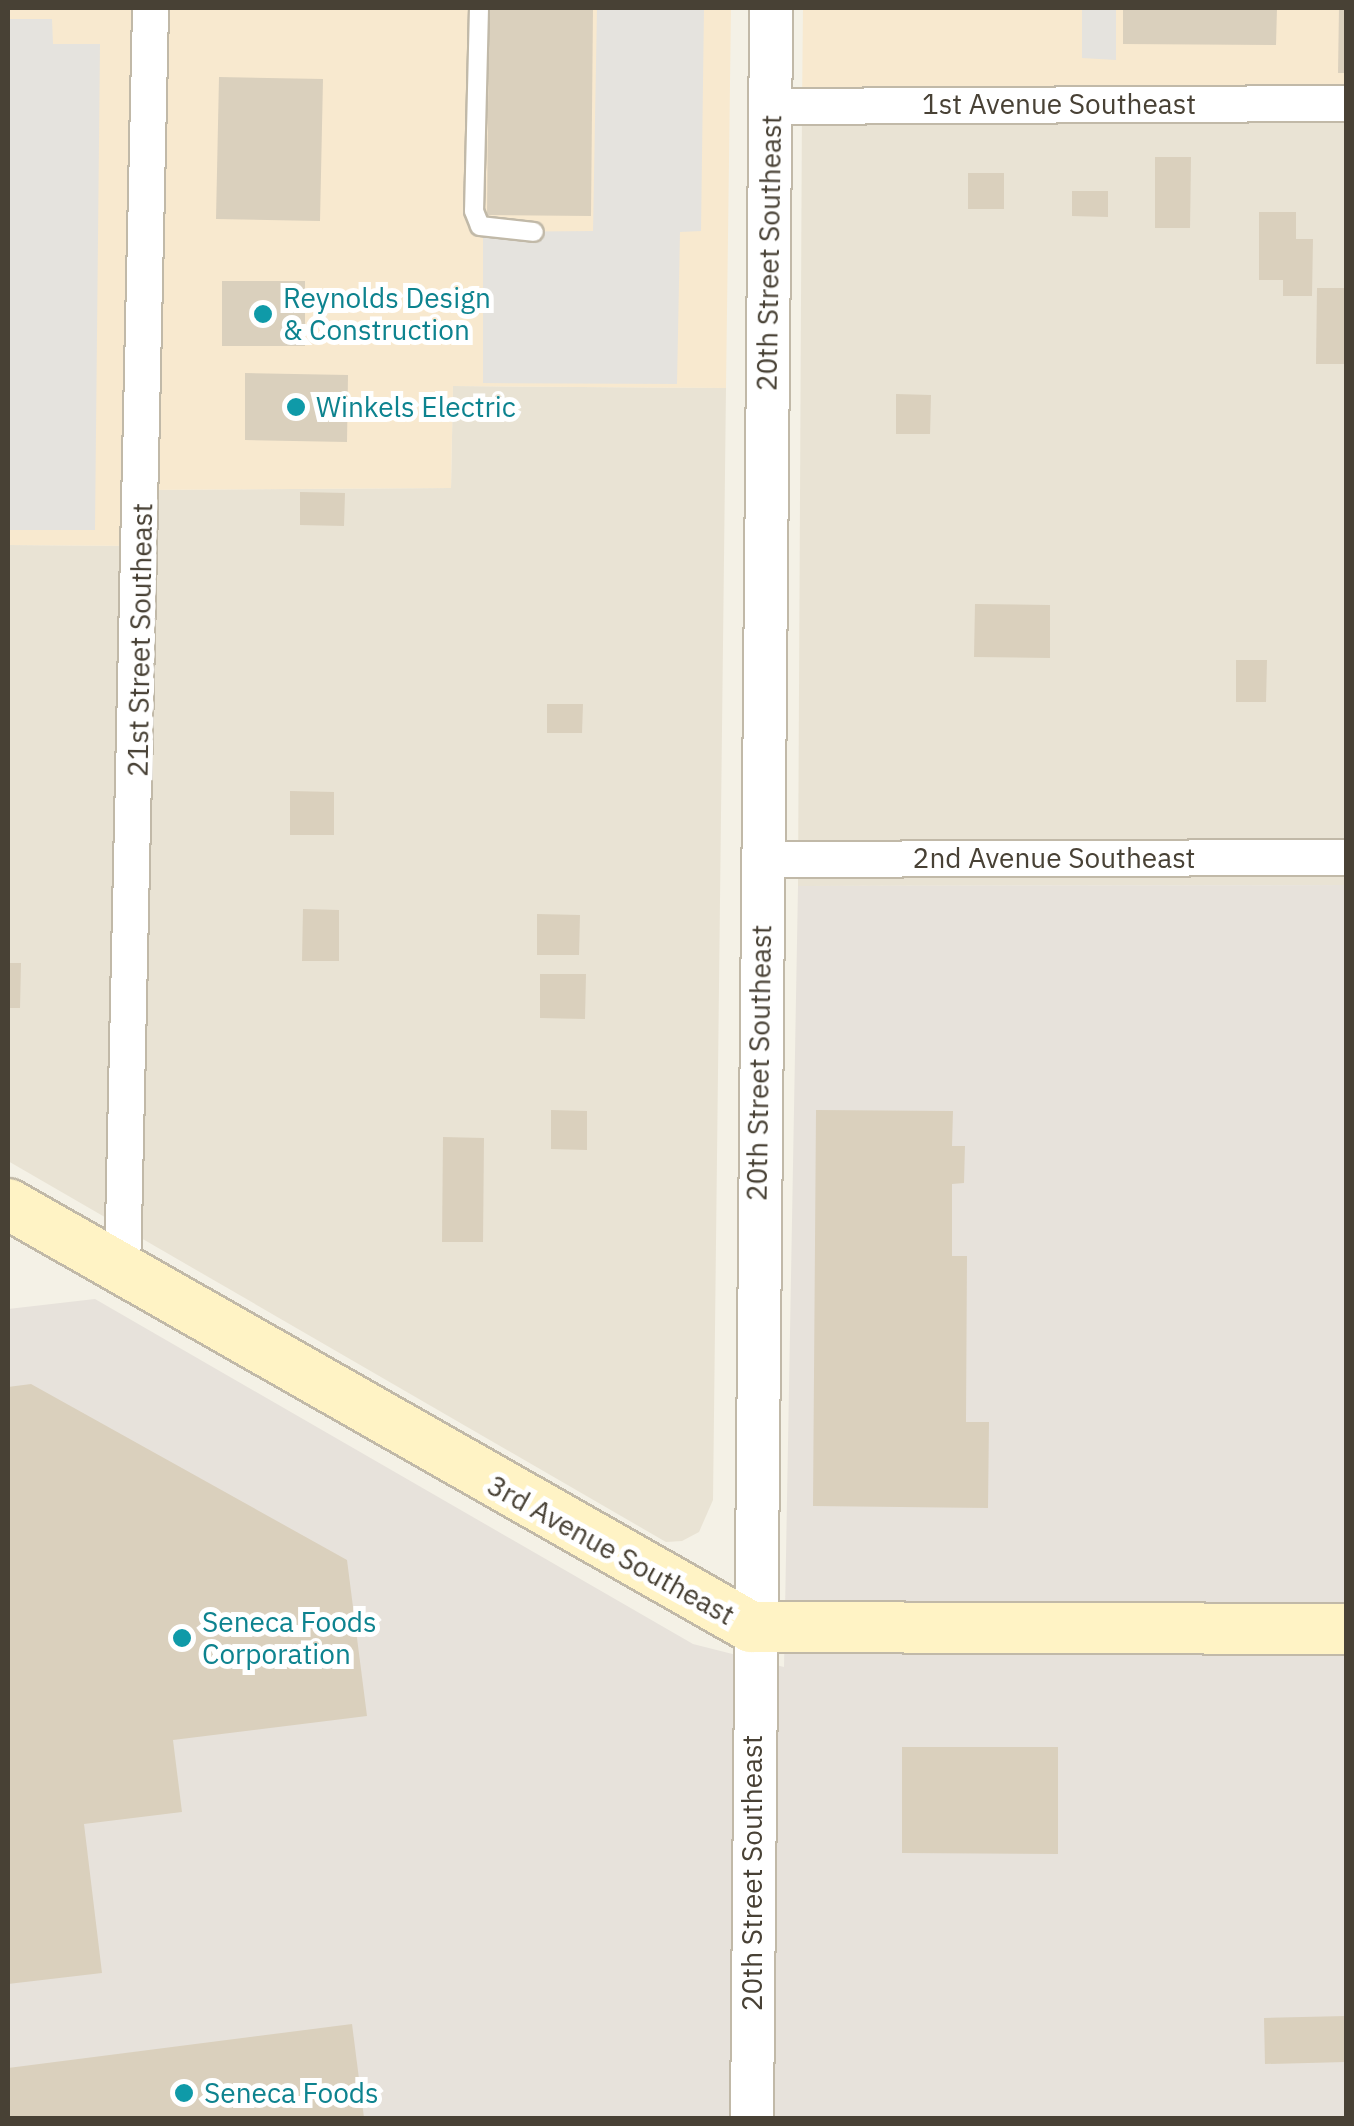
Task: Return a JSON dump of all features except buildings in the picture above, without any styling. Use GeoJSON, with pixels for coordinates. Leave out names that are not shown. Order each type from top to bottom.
{"type":"FeatureCollection","features":[{"type":"Feature","properties":{"kind":"main road","name":"3rd Avenue Southeast"},"geometry":{"type":"LineString","coordinates":[[8,1204],[751,1626],[1346,1630]]}},
{"type":"Feature","properties":{"kind":"street","name":"21st Street Southeast"},"geometry":{"type":"LineString","coordinates":[[122,1272],[150,8]]}},
{"type":"Feature","properties":{"kind":"street","name":"20th Street Southeast"},"geometry":{"type":"LineString","coordinates":[[752,2118],[751,1626],[771,8]]}},
{"type":"Feature","properties":{"kind":"street","name":"1st Avenue Southeast"},"geometry":{"type":"LineString","coordinates":[[770,106],[1346,103]]}},
{"type":"Feature","properties":{"kind":"street","name":"2nd Avenue Southeast"},"geometry":{"type":"LineString","coordinates":[[762,859],[1346,857]]}},
{"type":"Feature","properties":{"kind":"lane"},"geometry":{"type":"LineString","coordinates":[[479,8],[474,211],[480,226],[534,232]]}},
{"type":"Feature","properties":{"kind":"shaded area"},"geometry":{"type":"Polygon","coordinates":[[[8,8],[731,8],[726,388],[453,386],[451,488],[143,490],[142,546],[8,545],[8,8]]]}},
{"type":"Feature","properties":{"kind":"shaded area"},"geometry":{"type":"Polygon","coordinates":[[[597,8],[704,8],[701,231],[680,232],[677,384],[483,383],[483,232],[593,231],[597,8]]]}},
{"type":"Feature","properties":{"kind":"shaded area"},"geometry":{"type":"Polygon","coordinates":[[[803,8],[1346,8],[1346,103],[802,106],[803,8]]]}},
{"type":"Feature","properties":{"kind":"shaded area"},"geometry":{"type":"Polygon","coordinates":[[[1082,8],[1116,8],[1116,60],[1082,58],[1082,8]]]}},
{"type":"Feature","properties":{"kind":"shaded area"},"geometry":{"type":"Polygon","coordinates":[[[8,19],[52,19],[53,44],[100,44],[95,530],[8,530],[8,19]]]}},
{"type":"Feature","properties":{"kind":"shaded area"},"geometry":{"type":"Polygon","coordinates":[[[1346,103],[1346,885],[798,886],[802,106],[1346,103]]]}},
{"type":"Feature","properties":{"kind":"shaded area"},"geometry":{"type":"Polygon","coordinates":[[[453,386],[726,388],[713,1500],[699,1532],[682,1541],[666,1542],[8,1161],[8,545],[141,546],[143,490],[451,488],[453,386]]]}},
{"type":"Feature","properties":{"kind":"shaded area"},"geometry":{"type":"Polygon","coordinates":[[[1346,885],[1346,2118],[8,2118],[8,1309],[95,1299],[693,1644],[784,1667],[798,886],[1346,885]]]}},
{"type":"Feature","properties":{"kind":"place","name":"Reynolds Design & Construction"},"geometry":{"type":"Point","coordinates":[263,314]}},
{"type":"Feature","properties":{"kind":"place","name":"Winkels Electric"},"geometry":{"type":"Point","coordinates":[296,407]}},
{"type":"Feature","properties":{"kind":"place","name":"Seneca Foods Corporation"},"geometry":{"type":"Point","coordinates":[182,1638]}},
{"type":"Feature","properties":{"kind":"place","name":"Seneca Foods"},"geometry":{"type":"Point","coordinates":[184,2093]}}]}
